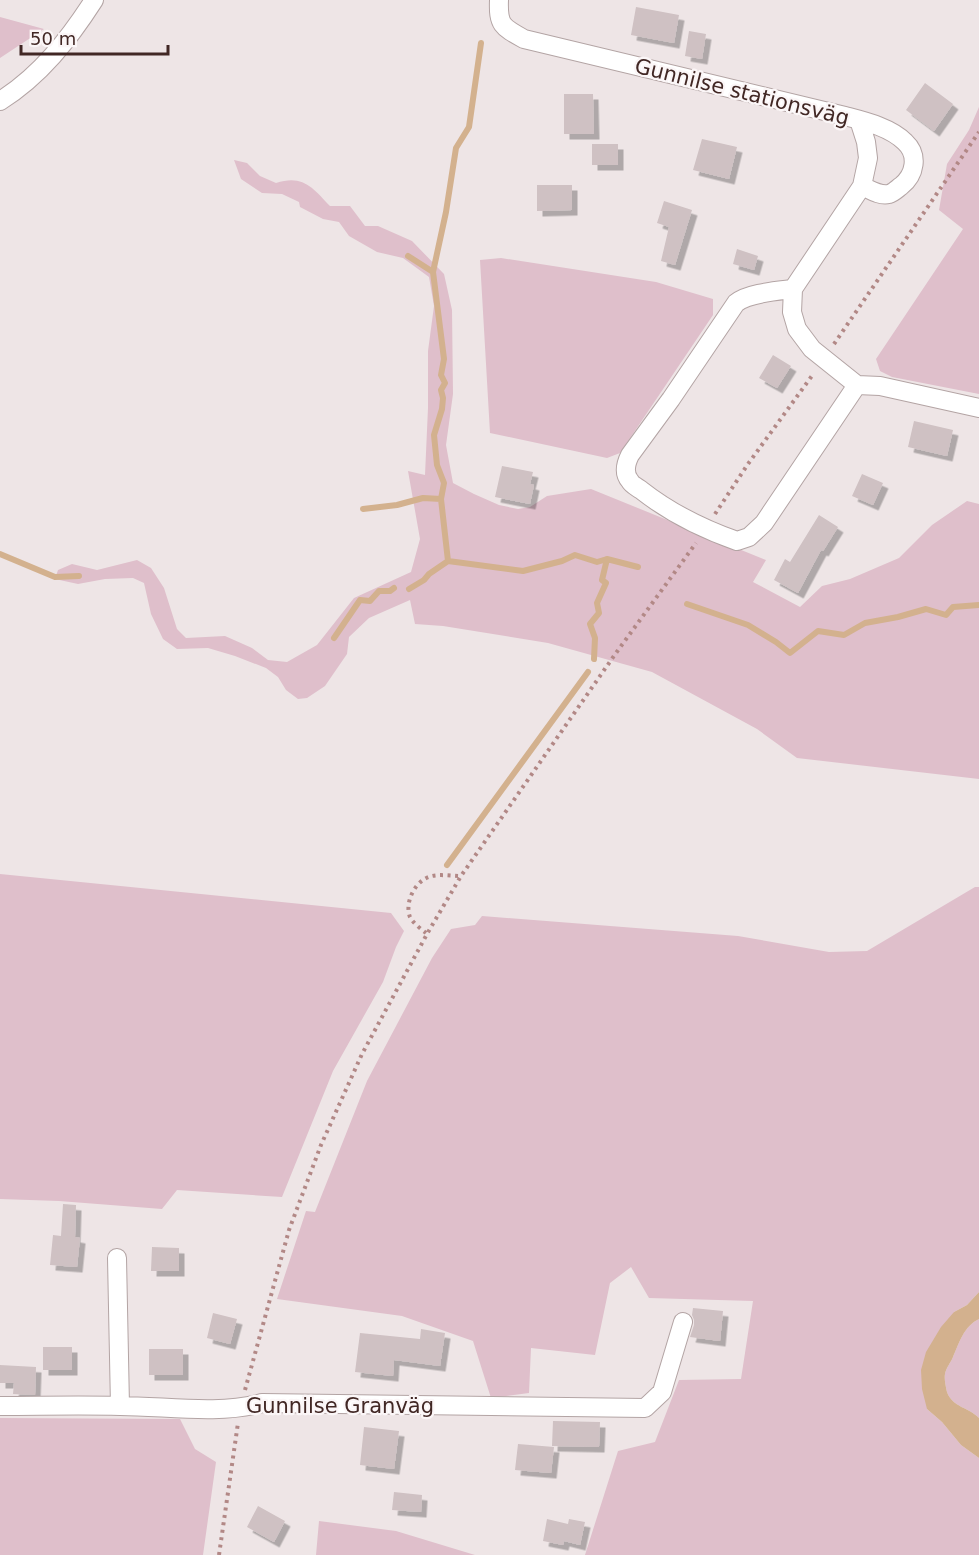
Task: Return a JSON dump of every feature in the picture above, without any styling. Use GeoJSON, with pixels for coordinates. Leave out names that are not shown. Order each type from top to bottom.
{"type":"FeatureCollection","features":[{"type":"Feature","properties":{"kind":"street"},"geometry":{"type":"LineString","coordinates":[[0,101],[45,65],[94,0]]}},
{"type":"Feature","properties":{"kind":"street","name":"Gunnilse stationsväg"},"geometry":{"type":"LineString","coordinates":[[499,0],[499,18],[504,26],[524,39],[859,120],[868,158],[862,186],[793,289]]}},
{"type":"Feature","properties":{"kind":"street"},"geometry":{"type":"LineString","coordinates":[[859,120],[884,129],[904,141],[910,148],[914,160],[908,181],[890,194],[879,194],[862,186]]}},
{"type":"Feature","properties":{"kind":"street"},"geometry":{"type":"LineString","coordinates":[[857,385],[780,501],[764,523],[749,537],[737,541],[706,529],[650,497],[629,481],[626,463],[630,455],[736,303],[748,297],[793,289],[792,312],[797,329],[823,360],[857,385],[879,386],[979,408]]}},
{"type":"Feature","properties":{"kind":"street"},"geometry":{"type":"LineString","coordinates":[[117,1258],[120,1406]]}},
{"type":"Feature","properties":{"kind":"street","name":"Gunnilse Granväg"},"geometry":{"type":"LineString","coordinates":[[0,1406],[211,1409],[262,1403],[645,1408],[662,1392],[683,1322]]}},
{"type":"Feature","properties":{"kind":"path"},"geometry":{"type":"LineString","coordinates":[[219,1555],[241,1407],[289,1230],[321,1145],[362,1054],[461,876],[706,529],[748,464],[823,360],[979,132]]}},
{"type":"Feature","properties":{"kind":"path"},"geometry":{"type":"LineString","coordinates":[[427,934],[411,920],[408,910],[410,896],[420,882],[430,876],[461,876]]}},
{"type":"Feature","properties":{"kind":"shaded area"},"geometry":{"type":"Polygon","coordinates":[[[0,17],[44,29],[0,58],[0,17]]]}},
{"type":"Feature","properties":{"kind":"shaded area"},"geometry":{"type":"Polygon","coordinates":[[[979,107],[979,394],[892,377],[880,371],[876,359],[963,229],[939,210],[947,164],[969,130],[979,107]]]}},
{"type":"Feature","properties":{"kind":"shaded area"},"geometry":{"type":"Polygon","coordinates":[[[234,160],[247,163],[260,176],[276,183],[293,180],[307,184],[330,206],[350,206],[365,226],[378,226],[412,241],[444,274],[452,310],[453,394],[446,445],[453,483],[474,494],[499,505],[518,509],[530,507],[547,496],[591,489],[766,560],[753,582],[800,607],[822,586],[850,579],[899,558],[932,525],[967,501],[979,504],[979,779],[797,758],[757,729],[652,672],[548,643],[443,626],[415,624],[410,600],[369,618],[349,637],[347,654],[325,686],[307,698],[298,699],[286,690],[278,677],[266,668],[208,648],[177,649],[163,639],[151,614],[144,583],[133,578],[105,579],[78,584],[55,579],[58,570],[72,564],[97,570],[137,560],[151,568],[164,588],[177,629],[186,638],[225,636],[252,648],[268,660],[287,662],[317,645],[354,598],[411,572],[420,539],[408,471],[425,475],[428,351],[434,306],[429,277],[403,258],[377,252],[349,236],[339,222],[323,219],[300,207],[299,202],[282,194],[262,193],[241,179],[234,160]]]}},
{"type":"Feature","properties":{"kind":"shaded area"},"geometry":{"type":"Polygon","coordinates":[[[501,258],[656,282],[713,299],[713,315],[620,453],[607,458],[490,433],[480,260],[501,258]]]}},
{"type":"Feature","properties":{"kind":"shaded area"},"geometry":{"type":"Polygon","coordinates":[[[0,874],[391,913],[404,931],[383,982],[333,1071],[282,1197],[177,1190],[162,1209],[0,1199],[0,874]]]}},
{"type":"Feature","properties":{"kind":"shaded area"},"geometry":{"type":"Polygon","coordinates":[[[975,887],[979,887],[979,1292],[967,1305],[954,1312],[927,1409],[942,1422],[961,1445],[979,1458],[979,1555],[585,1555],[618,1451],[655,1442],[679,1380],[741,1379],[753,1301],[649,1298],[631,1267],[610,1283],[595,1355],[531,1348],[529,1393],[491,1398],[473,1341],[402,1316],[277,1299],[306,1211],[315,1212],[367,1081],[432,958],[451,929],[475,925],[482,916],[738,936],[829,952],[867,951],[975,887]]]}},
{"type":"Feature","properties":{"kind":"shaded area"},"geometry":{"type":"Polygon","coordinates":[[[979,1292],[979,1319],[969,1326],[963,1335],[946,1370],[945,1378],[949,1397],[979,1418],[979,1458],[961,1445],[942,1422],[927,1409],[922,1389],[921,1370],[926,1352],[941,1327],[954,1312],[967,1305],[979,1292]]]}},
{"type":"Feature","properties":{"kind":"shaded area"},"geometry":{"type":"Polygon","coordinates":[[[979,1319],[979,1418],[949,1397],[945,1374],[963,1335],[969,1326],[979,1319]]]}},
{"type":"Feature","properties":{"kind":"shaded area"},"geometry":{"type":"Polygon","coordinates":[[[0,1418],[180,1419],[195,1449],[216,1462],[203,1555],[0,1555],[0,1418]]]}},
{"type":"Feature","properties":{"kind":"shaded area"},"geometry":{"type":"Polygon","coordinates":[[[319,1521],[396,1531],[475,1555],[316,1555],[319,1521]]]}},
{"type":"Feature","properties":{"kind":"building"},"geometry":{"type":"Polygon","coordinates":[[[636,7],[679,15],[674,43],[631,35],[636,7]]]}},
{"type":"Feature","properties":{"kind":"building"},"geometry":{"type":"Polygon","coordinates":[[[689,31],[706,34],[702,59],[685,56],[689,31]]]}},
{"type":"Feature","properties":{"kind":"building"},"geometry":{"type":"Polygon","coordinates":[[[925,83],[953,104],[934,131],[906,110],[925,83]]]}},
{"type":"Feature","properties":{"kind":"building"},"geometry":{"type":"Polygon","coordinates":[[[564,94],[593,94],[594,134],[564,134],[564,94]]]}},
{"type":"Feature","properties":{"kind":"building"},"geometry":{"type":"Polygon","coordinates":[[[702,139],[737,147],[729,179],[693,170],[702,139]]]}},
{"type":"Feature","properties":{"kind":"building"},"geometry":{"type":"Polygon","coordinates":[[[592,144],[618,144],[618,165],[592,165],[592,144]]]}},
{"type":"Feature","properties":{"kind":"building"},"geometry":{"type":"Polygon","coordinates":[[[537,185],[572,185],[572,210],[537,211],[537,185]]]}},
{"type":"Feature","properties":{"kind":"building"},"geometry":{"type":"Polygon","coordinates":[[[664,201],[692,210],[675,265],[661,261],[669,227],[657,223],[664,201]]]}},
{"type":"Feature","properties":{"kind":"building"},"geometry":{"type":"Polygon","coordinates":[[[737,249],[758,256],[754,270],[733,264],[737,249]]]}},
{"type":"Feature","properties":{"kind":"building"},"geometry":{"type":"Polygon","coordinates":[[[773,355],[791,366],[777,388],[759,378],[773,355]]]}},
{"type":"Feature","properties":{"kind":"building"},"geometry":{"type":"Polygon","coordinates":[[[914,421],[953,430],[947,456],[908,447],[914,421]]]}},
{"type":"Feature","properties":{"kind":"building"},"geometry":{"type":"Polygon","coordinates":[[[502,466],[533,472],[530,484],[534,485],[530,504],[495,497],[502,466]]]}},
{"type":"Feature","properties":{"kind":"building"},"geometry":{"type":"Polygon","coordinates":[[[862,474],[883,483],[873,505],[852,496],[862,474]]]}},
{"type":"Feature","properties":{"kind":"building"},"geometry":{"type":"Polygon","coordinates":[[[819,515],[838,527],[823,551],[821,550],[798,593],[774,580],[785,559],[790,562],[819,515]]]}},
{"type":"Feature","properties":{"kind":"building"},"geometry":{"type":"Polygon","coordinates":[[[63,1204],[76,1205],[75,1237],[80,1238],[77,1267],[50,1265],[53,1235],[61,1236],[63,1204]]]}},
{"type":"Feature","properties":{"kind":"building"},"geometry":{"type":"Polygon","coordinates":[[[152,1247],[179,1248],[179,1271],[151,1271],[152,1247]]]}},
{"type":"Feature","properties":{"kind":"building"},"geometry":{"type":"Polygon","coordinates":[[[693,1308],[723,1311],[720,1341],[690,1337],[694,1325],[693,1308]]]}},
{"type":"Feature","properties":{"kind":"building"},"geometry":{"type":"Polygon","coordinates":[[[213,1313],[237,1319],[230,1344],[207,1338],[213,1313]]]}},
{"type":"Feature","properties":{"kind":"building"},"geometry":{"type":"Polygon","coordinates":[[[421,1329],[445,1333],[440,1366],[394,1360],[393,1376],[355,1372],[360,1333],[420,1339],[421,1329]]]}},
{"type":"Feature","properties":{"kind":"building"},"geometry":{"type":"Polygon","coordinates":[[[43,1347],[72,1347],[72,1370],[43,1370],[43,1347]]]}},
{"type":"Feature","properties":{"kind":"building"},"geometry":{"type":"Polygon","coordinates":[[[149,1349],[183,1349],[183,1375],[149,1375],[149,1349]]]}},
{"type":"Feature","properties":{"kind":"building"},"geometry":{"type":"Polygon","coordinates":[[[0,1365],[36,1367],[35,1395],[13,1394],[14,1383],[0,1383],[0,1365]]]}},
{"type":"Feature","properties":{"kind":"building"},"geometry":{"type":"Polygon","coordinates":[[[553,1421],[600,1422],[599,1447],[552,1446],[553,1421]]]}},
{"type":"Feature","properties":{"kind":"building"},"geometry":{"type":"Polygon","coordinates":[[[364,1427],[399,1431],[394,1469],[360,1465],[364,1427]]]}},
{"type":"Feature","properties":{"kind":"building"},"geometry":{"type":"Polygon","coordinates":[[[518,1444],[554,1447],[551,1473],[515,1470],[518,1444]]]}},
{"type":"Feature","properties":{"kind":"building"},"geometry":{"type":"Polygon","coordinates":[[[394,1492],[422,1495],[421,1512],[392,1510],[394,1492]]]}},
{"type":"Feature","properties":{"kind":"building"},"geometry":{"type":"Polygon","coordinates":[[[258,1506],[285,1521],[274,1542],[247,1527],[258,1506]]]}},
{"type":"Feature","properties":{"kind":"building"},"geometry":{"type":"Polygon","coordinates":[[[547,1519],[568,1524],[569,1519],[585,1522],[580,1545],[564,1541],[563,1545],[543,1541],[547,1519]]]}},
{"type":"Feature","properties":{"kind":"waterway"},"geometry":{"type":"LineString","coordinates":[[448,561],[441,499],[444,483],[437,465],[434,435],[442,409],[441,390],[445,383],[441,375],[444,359],[433,272],[446,212],[456,148],[469,127],[481,43]]}},
{"type":"Feature","properties":{"kind":"waterway"},"geometry":{"type":"LineString","coordinates":[[408,256],[433,272]]}},
{"type":"Feature","properties":{"kind":"waterway"},"geometry":{"type":"LineString","coordinates":[[363,509],[397,505],[423,498],[441,499]]}},
{"type":"Feature","properties":{"kind":"waterway"},"geometry":{"type":"LineString","coordinates":[[0,554],[55,577],[79,576]]}},
{"type":"Feature","properties":{"kind":"waterway"},"geometry":{"type":"LineString","coordinates":[[409,589],[448,561],[523,571],[562,561],[575,555],[597,562],[607,559],[638,567]]}},
{"type":"Feature","properties":{"kind":"waterway"},"geometry":{"type":"LineString","coordinates":[[594,659],[595,638],[590,624],[599,613],[597,603],[606,583],[602,580],[607,559]]}},
{"type":"Feature","properties":{"kind":"waterway"},"geometry":{"type":"LineString","coordinates":[[334,638],[360,600],[370,601],[379,591],[390,591],[394,588]]}},
{"type":"Feature","properties":{"kind":"waterway"},"geometry":{"type":"LineString","coordinates":[[687,604],[748,625],[790,653],[818,631],[844,635],[865,623],[926,609],[946,615],[953,607],[979,605]]}},
{"type":"Feature","properties":{"kind":"waterway"},"geometry":{"type":"LineString","coordinates":[[447,865],[588,672]]}}]}
